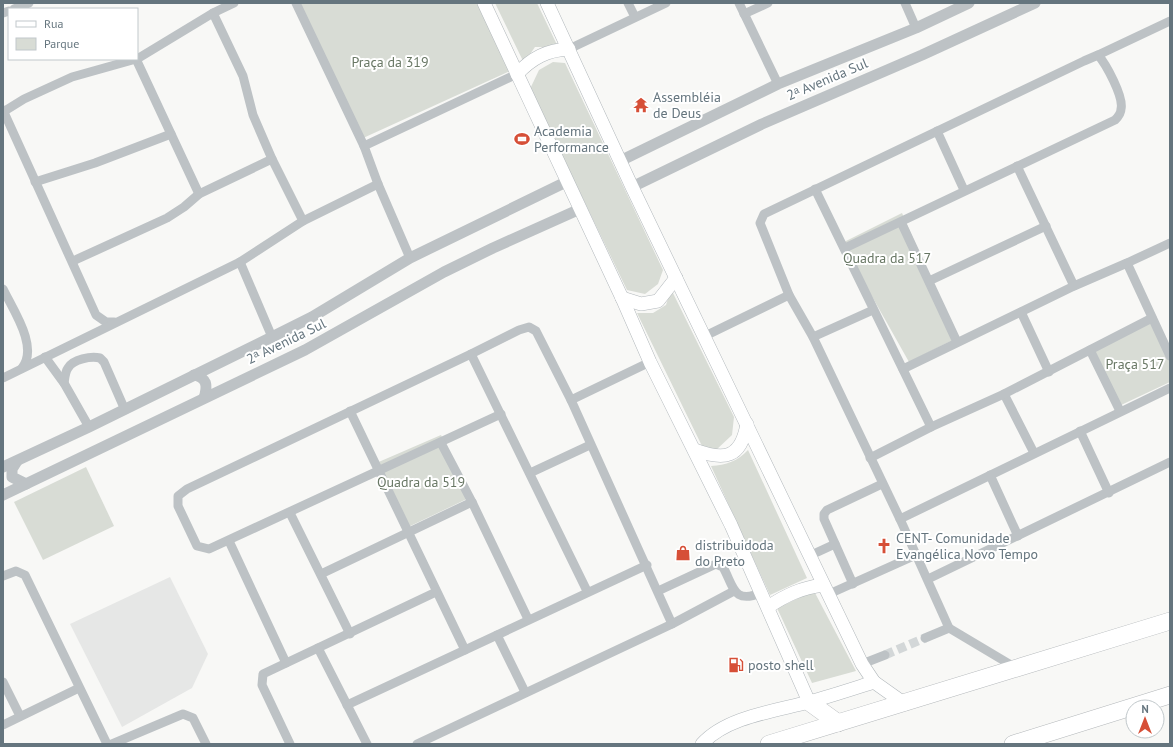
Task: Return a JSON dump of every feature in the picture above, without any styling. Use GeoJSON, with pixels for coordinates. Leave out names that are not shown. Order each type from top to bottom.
{"type":"FeatureCollection","features":[{"type":"Feature","properties":{"kind":"highway"},"geometry":{"type":"LineString","coordinates":[[769,744],[905,704],[1170,621]]}},
{"type":"Feature","properties":{"kind":"highway"},"geometry":{"type":"LineString","coordinates":[[1013,744],[1170,695]]}},
{"type":"Feature","properties":{"kind":"highway"},"geometry":{"type":"LineString","coordinates":[[809,702],[838,723]]}},
{"type":"Feature","properties":{"kind":"main road"},"geometry":{"type":"LineString","coordinates":[[484,3],[568,181],[650,362],[731,525],[809,702]]}},
{"type":"Feature","properties":{"kind":"main road"},"geometry":{"type":"LineString","coordinates":[[547,3],[632,187],[862,664],[874,682],[905,704]]}},
{"type":"Feature","properties":{"kind":"main road"},"geometry":{"type":"LineString","coordinates":[[517,74],[528,63],[540,55],[555,50],[569,49]]}},
{"type":"Feature","properties":{"kind":"main road"},"geometry":{"type":"LineString","coordinates":[[622,298],[641,304],[658,301],[676,278]]}},
{"type":"Feature","properties":{"kind":"main road"},"geometry":{"type":"LineString","coordinates":[[695,450],[718,456],[730,454],[739,448],[744,440],[747,424]]}},
{"type":"Feature","properties":{"kind":"main road"},"geometry":{"type":"LineString","coordinates":[[768,607],[782,597],[796,591],[826,589]]}},
{"type":"Feature","properties":{"kind":"main road"},"geometry":{"type":"LineString","coordinates":[[702,744],[722,728],[759,715],[809,702],[874,682]]}},
{"type":"Feature","properties":{"kind":"street"},"geometry":{"type":"LineString","coordinates":[[16,8],[29,3]]}},
{"type":"Feature","properties":{"kind":"street"},"geometry":{"type":"LineString","coordinates":[[138,58],[213,13],[234,3]]}},
{"type":"Feature","properties":{"kind":"street"},"geometry":{"type":"LineString","coordinates":[[296,3],[364,146],[378,184],[410,258]]}},
{"type":"Feature","properties":{"kind":"street"},"geometry":{"type":"LineString","coordinates":[[628,3],[635,17]]}},
{"type":"Feature","properties":{"kind":"street"},"geometry":{"type":"LineString","coordinates":[[569,49],[666,3]]}},
{"type":"Feature","properties":{"kind":"street"},"geometry":{"type":"LineString","coordinates":[[739,3],[778,84]]}},
{"type":"Feature","properties":{"kind":"street"},"geometry":{"type":"LineString","coordinates":[[744,14],[768,3]]}},
{"type":"Feature","properties":{"kind":"street"},"geometry":{"type":"LineString","coordinates":[[906,3],[916,28]]}},
{"type":"Feature","properties":{"kind":"street","name":"2ᵃ Avenida Sul"},"geometry":{"type":"LineString","coordinates":[[620,160],[778,84],[916,28],[969,3]]}},
{"type":"Feature","properties":{"kind":"street","name":"2ᵃ Avenida Sul"},"geometry":{"type":"LineString","coordinates":[[632,187],[762,124],[922,55],[1035,3]]}},
{"type":"Feature","properties":{"kind":"street"},"geometry":{"type":"LineString","coordinates":[[213,13],[244,76],[252,116],[304,221]]}},
{"type":"Feature","properties":{"kind":"street"},"geometry":{"type":"LineString","coordinates":[[1017,668],[949,628],[900,519],[813,337],[789,295],[761,231],[761,218],[764,214],[815,189],[1170,21]]}},
{"type":"Feature","properties":{"kind":"street"},"geometry":{"type":"LineString","coordinates":[[845,248],[964,190],[1115,120],[1120,115],[1122,103],[1106,64],[1098,54]]}},
{"type":"Feature","properties":{"kind":"street"},"geometry":{"type":"LineString","coordinates":[[114,322],[106,322],[96,315],[3,111],[24,98],[72,77],[132,60]]}},
{"type":"Feature","properties":{"kind":"street"},"geometry":{"type":"LineString","coordinates":[[136,60],[199,194]]}},
{"type":"Feature","properties":{"kind":"street"},"geometry":{"type":"LineString","coordinates":[[364,146],[517,74]]}},
{"type":"Feature","properties":{"kind":"street"},"geometry":{"type":"LineString","coordinates":[[937,131],[964,190]]}},
{"type":"Feature","properties":{"kind":"street"},"geometry":{"type":"LineString","coordinates":[[35,182],[95,163],[171,134]]}},
{"type":"Feature","properties":{"kind":"street"},"geometry":{"type":"LineString","coordinates":[[72,261],[167,218],[184,207],[199,194],[272,159]]}},
{"type":"Feature","properties":{"kind":"street"},"geometry":{"type":"LineString","coordinates":[[1017,166],[1074,286]]}},
{"type":"Feature","properties":{"kind":"street","name":"2ᵃ Avenida Sul"},"geometry":{"type":"LineString","coordinates":[[3,467],[125,410],[312,317],[410,258],[568,181]]}},
{"type":"Feature","properties":{"kind":"street"},"geometry":{"type":"LineString","coordinates":[[3,378],[114,322],[146,309],[240,262],[304,221],[378,184]]}},
{"type":"Feature","properties":{"kind":"street"},"geometry":{"type":"LineString","coordinates":[[815,189],[931,427]]}},
{"type":"Feature","properties":{"kind":"street","name":"2ᵃ Avenida Sul"},"geometry":{"type":"LineString","coordinates":[[3,495],[305,350],[486,251],[580,209]]}},
{"type":"Feature","properties":{"kind":"street"},"geometry":{"type":"LineString","coordinates":[[901,222],[957,342]]}},
{"type":"Feature","properties":{"kind":"street"},"geometry":{"type":"LineString","coordinates":[[929,281],[1046,226]]}},
{"type":"Feature","properties":{"kind":"street"},"geometry":{"type":"LineString","coordinates":[[903,370],[957,342],[1074,286],[1127,264],[1170,242]]}},
{"type":"Feature","properties":{"kind":"street"},"geometry":{"type":"LineString","coordinates":[[240,262],[272,337]]}},
{"type":"Feature","properties":{"kind":"street"},"geometry":{"type":"LineString","coordinates":[[1127,264],[1170,356]]}},
{"type":"Feature","properties":{"kind":"street"},"geometry":{"type":"LineString","coordinates":[[3,289],[29,347],[26,363],[21,369]]}},
{"type":"Feature","properties":{"kind":"street"},"geometry":{"type":"LineString","coordinates":[[705,336],[789,295]]}},
{"type":"Feature","properties":{"kind":"street"},"geometry":{"type":"LineString","coordinates":[[813,337],[873,310]]}},
{"type":"Feature","properties":{"kind":"street"},"geometry":{"type":"LineString","coordinates":[[1021,312],[1048,372]]}},
{"type":"Feature","properties":{"kind":"street"},"geometry":{"type":"LineString","coordinates":[[870,458],[931,427],[1004,394],[1152,318]]}},
{"type":"Feature","properties":{"kind":"street"},"geometry":{"type":"LineString","coordinates":[[501,414],[290,513],[209,549],[197,546],[178,506],[178,496],[187,489],[472,354],[524,327],[533,328],[536,331],[571,400],[672,624]]}},
{"type":"Feature","properties":{"kind":"street"},"geometry":{"type":"LineString","coordinates":[[1090,350],[1120,412]]}},
{"type":"Feature","properties":{"kind":"street"},"geometry":{"type":"LineString","coordinates":[[472,354],[587,592]]}},
{"type":"Feature","properties":{"kind":"street"},"geometry":{"type":"LineString","coordinates":[[44,357],[64,383],[89,427]]}},
{"type":"Feature","properties":{"kind":"street"},"geometry":{"type":"LineString","coordinates":[[64,383],[68,367],[72,363],[88,357],[100,358],[104,362],[125,410]]}},
{"type":"Feature","properties":{"kind":"street"},"geometry":{"type":"LineString","coordinates":[[571,400],[650,362]]}},
{"type":"Feature","properties":{"kind":"street"},"geometry":{"type":"LineString","coordinates":[[194,375],[202,377],[205,380],[207,385],[204,398]]}},
{"type":"Feature","properties":{"kind":"street"},"geometry":{"type":"LineString","coordinates":[[900,519],[1170,388]]}},
{"type":"Feature","properties":{"kind":"street"},"geometry":{"type":"LineString","coordinates":[[1004,394],[1034,453]]}},
{"type":"Feature","properties":{"kind":"street"},"geometry":{"type":"LineString","coordinates":[[350,411],[465,650]]}},
{"type":"Feature","properties":{"kind":"street"},"geometry":{"type":"LineString","coordinates":[[1080,431],[1109,493]]}},
{"type":"Feature","properties":{"kind":"street"},"geometry":{"type":"LineString","coordinates":[[441,443],[472,502],[528,619]]}},
{"type":"Feature","properties":{"kind":"street"},"geometry":{"type":"LineString","coordinates":[[530,473],[590,445]]}},
{"type":"Feature","properties":{"kind":"street"},"geometry":{"type":"LineString","coordinates":[[17,461],[12,469],[12,477],[26,484]]}},
{"type":"Feature","properties":{"kind":"street"},"geometry":{"type":"LineString","coordinates":[[928,579],[1109,493],[1170,462]]}},
{"type":"Feature","properties":{"kind":"street"},"geometry":{"type":"LineString","coordinates":[[990,474],[1018,536]]}},
{"type":"Feature","properties":{"kind":"street"},"geometry":{"type":"LineString","coordinates":[[853,584],[824,519],[824,514],[827,510],[882,484]]}},
{"type":"Feature","properties":{"kind":"street"},"geometry":{"type":"LineString","coordinates":[[321,574],[472,502]]}},
{"type":"Feature","properties":{"kind":"street"},"geometry":{"type":"LineString","coordinates":[[290,513],[350,634]]}},
{"type":"Feature","properties":{"kind":"street"},"geometry":{"type":"LineString","coordinates":[[229,541],[286,663]]}},
{"type":"Feature","properties":{"kind":"street"},"geometry":{"type":"LineString","coordinates":[[809,556],[835,544]]}},
{"type":"Feature","properties":{"kind":"street"},"geometry":{"type":"LineString","coordinates":[[826,589],[853,584],[916,555]]}},
{"type":"Feature","properties":{"kind":"street"},"geometry":{"type":"LineString","coordinates":[[658,591],[716,564],[723,567],[734,591],[738,595],[747,598],[761,592]]}},
{"type":"Feature","properties":{"kind":"street"},"geometry":{"type":"LineString","coordinates":[[347,705],[646,565]]}},
{"type":"Feature","properties":{"kind":"street"},"geometry":{"type":"LineString","coordinates":[[3,576],[16,571],[25,574],[107,744]]}},
{"type":"Feature","properties":{"kind":"street"},"geometry":{"type":"LineString","coordinates":[[417,744],[672,624],[734,591]]}},
{"type":"Feature","properties":{"kind":"street"},"geometry":{"type":"LineString","coordinates":[[290,744],[262,685],[261,679],[263,674],[436,592]]}},
{"type":"Feature","properties":{"kind":"street"},"geometry":{"type":"LineString","coordinates":[[926,638],[949,628]]}},
{"type":"Feature","properties":{"kind":"street"},"geometry":{"type":"LineString","coordinates":[[497,635],[525,692]]}},
{"type":"Feature","properties":{"kind":"street"},"geometry":{"type":"LineString","coordinates":[[318,648],[367,744]]}},
{"type":"Feature","properties":{"kind":"street"},"geometry":{"type":"LineString","coordinates":[[862,664],[885,655]]}},
{"type":"Feature","properties":{"kind":"street"},"geometry":{"type":"LineString","coordinates":[[3,682],[20,716]]}},
{"type":"Feature","properties":{"kind":"street"},"geometry":{"type":"LineString","coordinates":[[3,724],[79,688]]}},
{"type":"Feature","properties":{"kind":"street"},"geometry":{"type":"LineString","coordinates":[[112,744],[183,714],[192,718],[206,744]]}},
{"type":"Feature","properties":{"kind":"shaded area"},"geometry":{"type":"Polygon","coordinates":[[[170,577],[208,654],[192,688],[122,727],[70,624],[170,577]]]}},
{"type":"Feature","properties":{"kind":"green space","name":"Praça da 319"},"geometry":{"type":"Polygon","coordinates":[[[297,3],[478,3],[510,71],[361,139],[297,3]]]}},
{"type":"Feature","properties":{"kind":"green space"},"geometry":{"type":"Polygon","coordinates":[[[495,3],[537,3],[558,47],[535,47],[524,63],[495,3]]]}},
{"type":"Feature","properties":{"kind":"green space"},"geometry":{"type":"Polygon","coordinates":[[[553,62],[565,63],[663,270],[658,284],[645,294],[627,290],[530,89],[539,70],[553,62]]]}},
{"type":"Feature","properties":{"kind":"green space","name":"Quadra da 517"},"geometry":{"type":"Polygon","coordinates":[[[902,213],[957,338],[909,362],[842,243],[902,213]]]}},
{"type":"Feature","properties":{"kind":"green space"},"geometry":{"type":"Polygon","coordinates":[[[671,289],[734,417],[732,435],[715,451],[702,446],[637,313],[653,313],[666,305],[671,289]]]}},
{"type":"Feature","properties":{"kind":"green space","name":"Praça 517"},"geometry":{"type":"Polygon","coordinates":[[[1154,319],[1170,352],[1170,382],[1119,406],[1092,351],[1154,319]]]}},
{"type":"Feature","properties":{"kind":"green space","name":"Quadra da 519"},"geometry":{"type":"Polygon","coordinates":[[[441,435],[471,497],[404,529],[374,464],[441,435]]]}},
{"type":"Feature","properties":{"kind":"green space"},"geometry":{"type":"Polygon","coordinates":[[[748,450],[807,578],[770,595],[711,466],[731,462],[748,450]]]}},
{"type":"Feature","properties":{"kind":"green space"},"geometry":{"type":"Polygon","coordinates":[[[86,467],[114,526],[43,560],[14,502],[86,467]]]}},
{"type":"Feature","properties":{"kind":"green space"},"geometry":{"type":"Polygon","coordinates":[[[814,591],[856,671],[812,683],[777,608],[814,591]]]}},
{"type":"Feature","properties":{"kind":"tunnel"},"geometry":{"type":"LineString","coordinates":[[885,655],[925,638]]}},
{"type":"Feature","properties":{"kind":"place","name":"Assembléia de Deus"},"geometry":{"type":"Point","coordinates":[641,105]}},
{"type":"Feature","properties":{"kind":"place","name":"Academia Performance"},"geometry":{"type":"Point","coordinates":[522,139]}},
{"type":"Feature","properties":{"kind":"place","name":"CENT- Comunidade Evangélica Novo Tempo"},"geometry":{"type":"Point","coordinates":[884,546]}},
{"type":"Feature","properties":{"kind":"place","name":"distribuidoda do Preto"},"geometry":{"type":"Point","coordinates":[683,553]}},
{"type":"Feature","properties":{"kind":"place","name":"posto shell"},"geometry":{"type":"Point","coordinates":[736,665]}}]}
